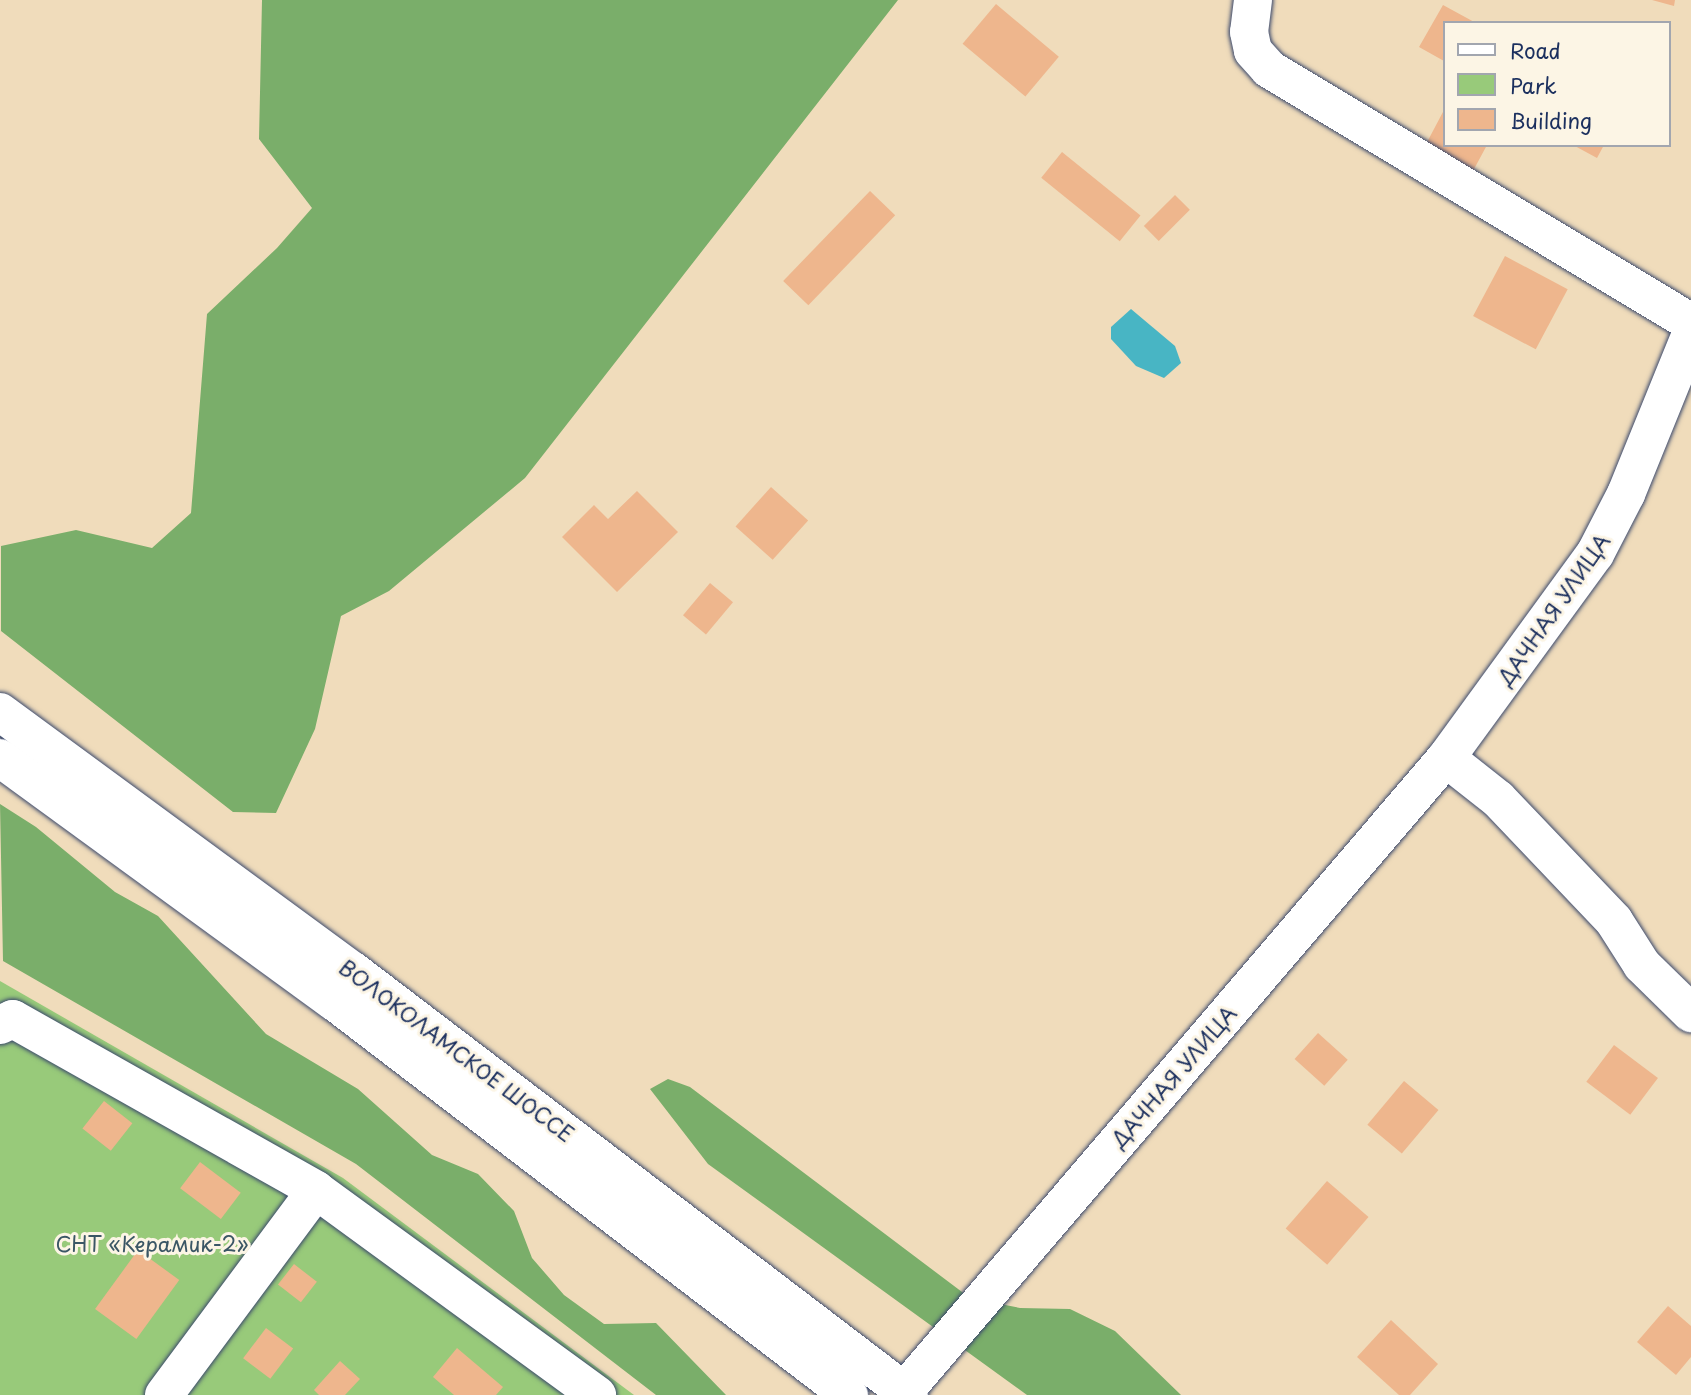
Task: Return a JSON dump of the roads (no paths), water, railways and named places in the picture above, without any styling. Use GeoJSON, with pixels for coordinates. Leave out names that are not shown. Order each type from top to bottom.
{"type":"FeatureCollection","features":[{"type":"Feature","properties":{"kind":"main road"},"geometry":{"type":"LineString","coordinates":[[1254,0],[1249,32],[1253,51],[1269,69],[1691,323]]}},
{"type":"Feature","properties":{"kind":"main road","name":"ДАЧНАЯ УЛИЦА"},"geometry":{"type":"LineString","coordinates":[[905,1394],[1446,758],[1595,554],[1626,494],[1691,334]]}},
{"type":"Feature","properties":{"kind":"main road","name":"ВОЛОКОЛАМСКОЕ ШОССЕ"},"geometry":{"type":"LineString","coordinates":[[0,712],[353,971],[905,1394]]}},
{"type":"Feature","properties":{"kind":"main road","name":"ВОЛОКОЛАМСКОЕ ШОССЕ"},"geometry":{"type":"LineString","coordinates":[[0,758],[335,1002],[849,1395]]}},
{"type":"Feature","properties":{"kind":"main road"},"geometry":{"type":"LineString","coordinates":[[1446,758],[1507,808],[1614,921],[1642,965],[1691,1013]]}},
{"type":"Feature","properties":{"kind":"main road"},"geometry":{"type":"LineString","coordinates":[[0,1025],[13,1019],[316,1190],[583,1391]]}},
{"type":"Feature","properties":{"kind":"main road"},"geometry":{"type":"LineString","coordinates":[[164,1395],[316,1190]]}},
{"type":"Feature","properties":{"kind":"water"},"geometry":{"type":"Polygon","coordinates":[[[1131,309],[1175,346],[1181,363],[1164,378],[1136,366],[1111,339],[1111,327],[1131,309]]]}},
{"type":"Feature","properties":{"kind":"park label","name":"СНТ «Керамик-2»"},"geometry":{"type":"Point","coordinates":[152,1243]}}]}
